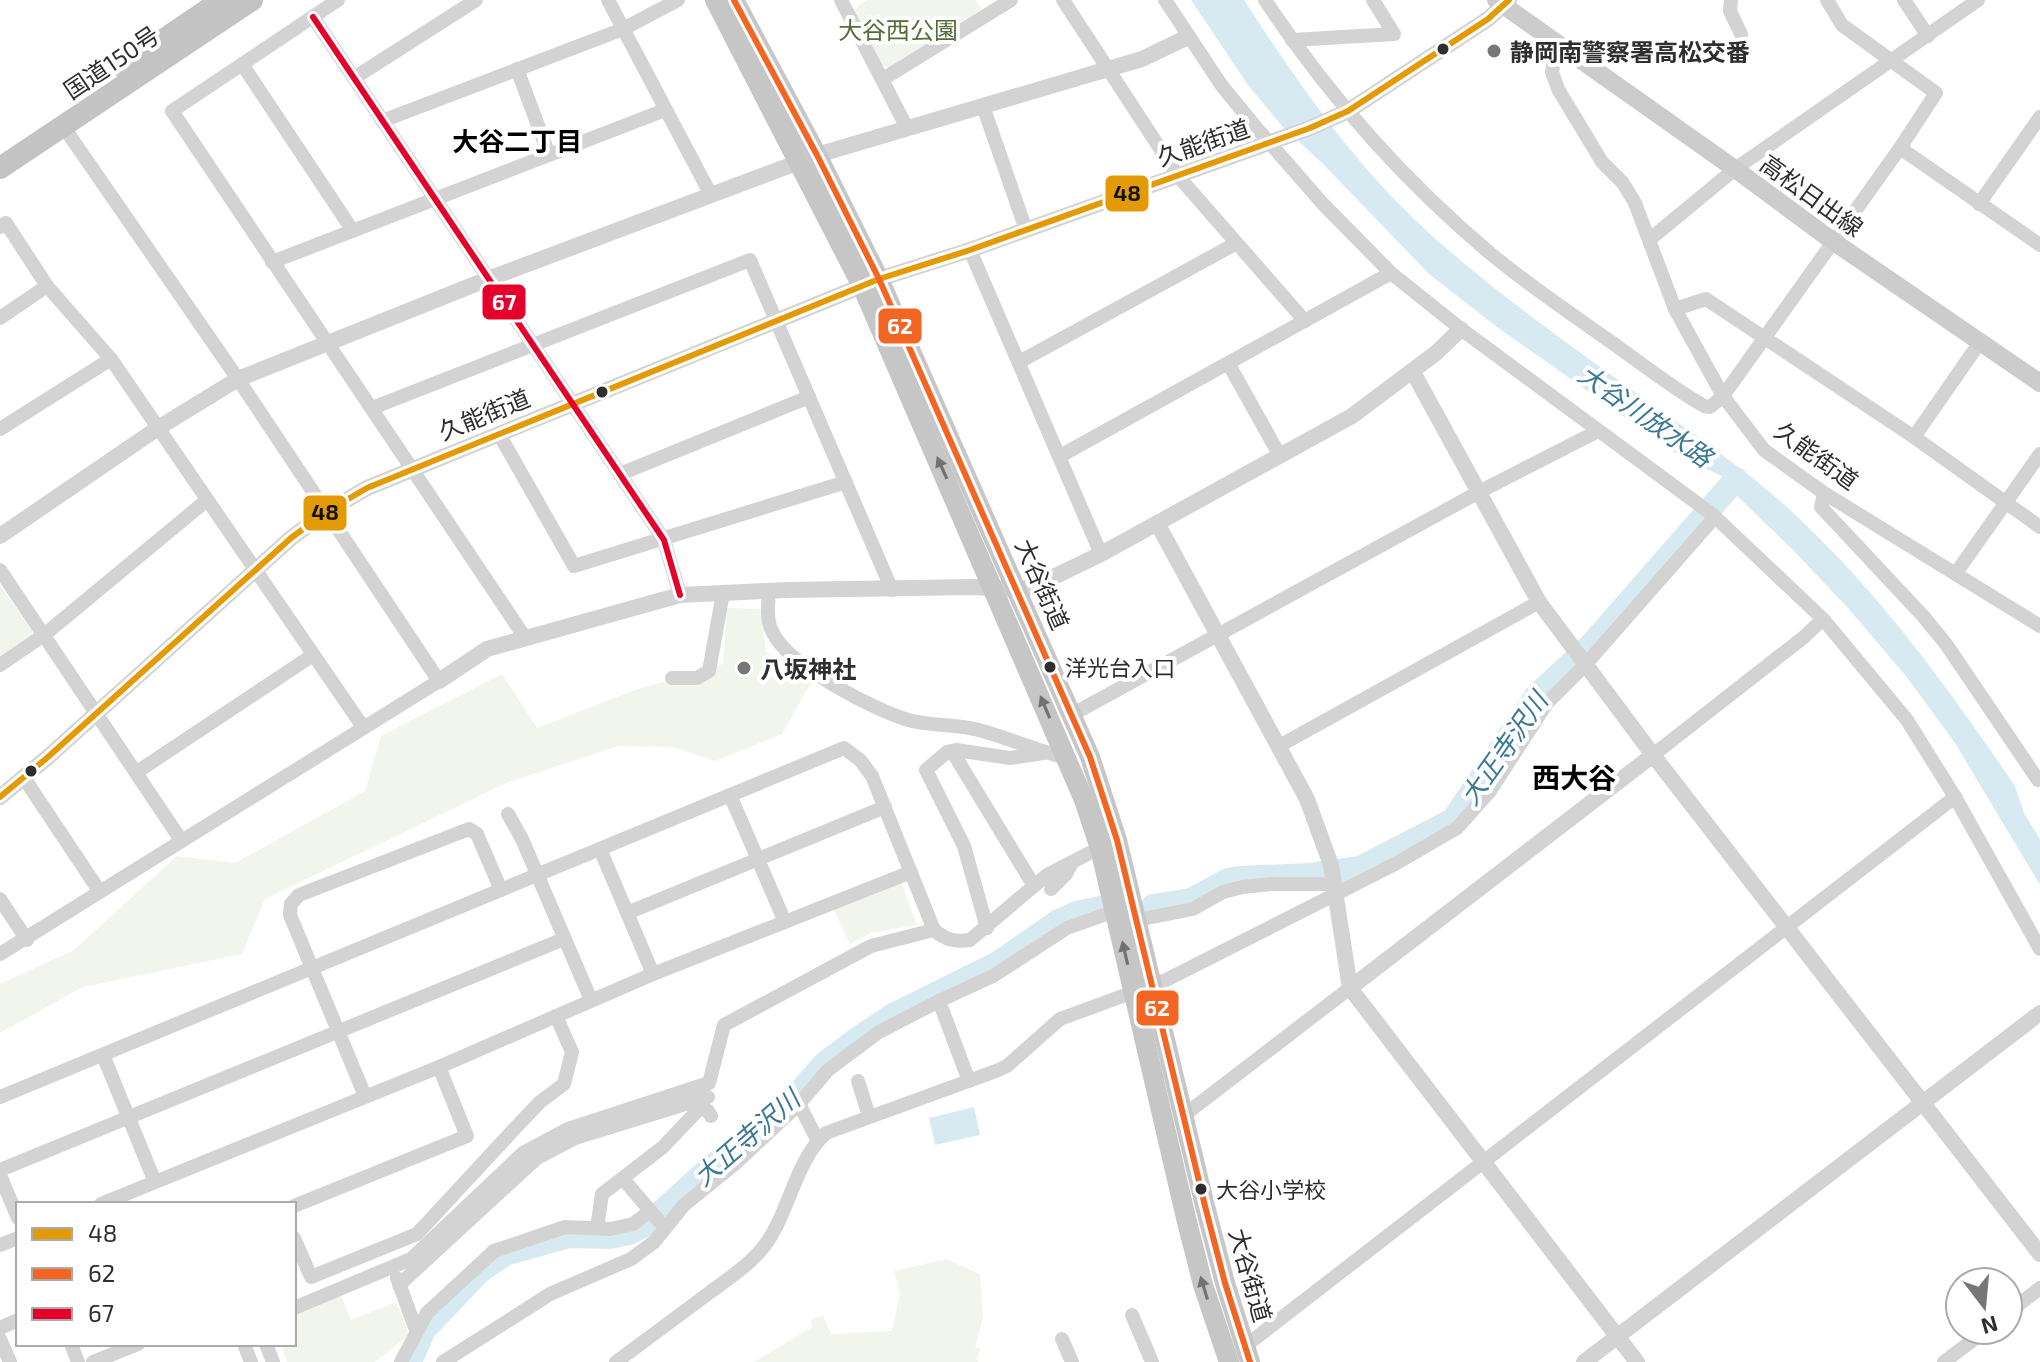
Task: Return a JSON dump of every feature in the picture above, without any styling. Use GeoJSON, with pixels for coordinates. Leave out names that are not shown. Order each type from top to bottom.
{"type":"FeatureCollection","features":[{"type":"Feature","properties":{"kind":"highway","name":"国道150号"},"geometry":{"type":"LineString","coordinates":[[0,151],[222,0]]}},
{"type":"Feature","properties":{"kind":"highway","name":"国道150号"},"geometry":{"type":"LineString","coordinates":[[0,168],[252,0]]}},
{"type":"Feature","properties":{"kind":"main road","name":"大谷街道"},"geometry":{"type":"LineString","coordinates":[[715,0],[808,158]]}},
{"type":"Feature","properties":{"kind":"main road","name":"大谷街道"},"geometry":{"type":"LineString","coordinates":[[734,0],[1017,590],[1073,714],[1102,788],[1115,911],[1144,989],[1183,1116],[1247,1355]]}},
{"type":"Feature","properties":{"kind":"main road","name":"久能街道"},"geometry":{"type":"LineString","coordinates":[[1503,2],[1557,43]]}},
{"type":"Feature","properties":{"kind":"main road","name":"高松日出線"},"geometry":{"type":"LineString","coordinates":[[1557,43],[1834,242],[2040,383]]}},
{"type":"Feature","properties":{"kind":"main road","name":"大谷街道"},"geometry":{"type":"LineString","coordinates":[[870,283],[995,589],[1067,758],[1109,844],[1137,920],[1144,989],[1193,1245],[1229,1362]]}},
{"type":"Feature","properties":{"kind":"street"},"geometry":{"type":"LineString","coordinates":[[338,0],[172,111],[526,639]]}},
{"type":"Feature","properties":{"kind":"street"},"geometry":{"type":"LineString","coordinates":[[354,78],[476,0]]}},
{"type":"Feature","properties":{"kind":"street"},"geometry":{"type":"LineString","coordinates":[[608,0],[711,195]]}},
{"type":"Feature","properties":{"kind":"street"},"geometry":{"type":"LineString","coordinates":[[382,121],[623,29],[678,0]]}},
{"type":"Feature","properties":{"kind":"street"},"geometry":{"type":"LineString","coordinates":[[883,79],[1011,0]]}},
{"type":"Feature","properties":{"kind":"street"},"geometry":{"type":"LineString","coordinates":[[1063,0],[1178,176],[1305,321]]}},
{"type":"Feature","properties":{"kind":"street"},"geometry":{"type":"LineString","coordinates":[[1165,0],[1222,86],[1323,204],[1391,273],[1461,329],[1711,513],[1823,619],[1907,720],[1955,797],[2040,949]]}},
{"type":"Feature","properties":{"kind":"street"},"geometry":{"type":"LineString","coordinates":[[1265,0],[1309,65],[1376,144],[1422,190],[1516,273],[1699,403],[1710,407],[1723,396],[1834,242],[1936,93],[1842,25],[1827,0]]}},
{"type":"Feature","properties":{"kind":"street"},"geometry":{"type":"LineString","coordinates":[[1292,40],[1394,34],[1373,0]]}},
{"type":"Feature","properties":{"kind":"street"},"geometry":{"type":"LineString","coordinates":[[1731,0],[1730,11],[1741,34]]}},
{"type":"Feature","properties":{"kind":"street"},"geometry":{"type":"LineString","coordinates":[[1904,0],[1928,36]]}},
{"type":"Feature","properties":{"kind":"street"},"geometry":{"type":"LineString","coordinates":[[1649,240],[1735,169],[1978,0]]}},
{"type":"Feature","properties":{"kind":"street"},"geometry":{"type":"LineString","coordinates":[[846,2],[907,128]]}},
{"type":"Feature","properties":{"kind":"street","name":"久能街道"},"geometry":{"type":"LineString","coordinates":[[0,797],[291,538],[326,512],[367,488],[870,283],[1271,143],[1348,111],[1488,19],[1503,2]]}},
{"type":"Feature","properties":{"kind":"street"},"geometry":{"type":"LineString","coordinates":[[313,17],[664,540],[680,595]]}},
{"type":"Feature","properties":{"kind":"street"},"geometry":{"type":"LineString","coordinates":[[0,536],[158,428],[238,379],[326,342],[808,158],[1108,70],[1142,59],[1188,37]]}},
{"type":"Feature","properties":{"kind":"street","name":"久能街道"},"geometry":{"type":"LineString","coordinates":[[1557,43],[1552,72],[1558,89],[1602,162],[1623,183],[1635,203],[1675,309],[1723,396],[1764,450],[1824,493],[2040,626]]}},
{"type":"Feature","properties":{"kind":"street"},"geometry":{"type":"LineString","coordinates":[[242,64],[353,231]]}},
{"type":"Feature","properties":{"kind":"street"},"geometry":{"type":"LineString","coordinates":[[517,69],[549,155]]}},
{"type":"Feature","properties":{"kind":"street"},"geometry":{"type":"LineString","coordinates":[[983,106],[1026,230]]}},
{"type":"Feature","properties":{"kind":"street"},"geometry":{"type":"LineString","coordinates":[[272,262],[665,110]]}},
{"type":"Feature","properties":{"kind":"street"},"geometry":{"type":"LineString","coordinates":[[1979,204],[2040,117]]}},
{"type":"Feature","properties":{"kind":"street"},"geometry":{"type":"LineString","coordinates":[[63,126],[238,379],[439,681]]}},
{"type":"Feature","properties":{"kind":"street"},"geometry":{"type":"LineString","coordinates":[[1900,148],[2040,245]]}},
{"type":"Feature","properties":{"kind":"street"},"geometry":{"type":"LineString","coordinates":[[0,227],[6,223],[47,286],[111,359],[363,727]]}},
{"type":"Feature","properties":{"kind":"street"},"geometry":{"type":"LineString","coordinates":[[1019,362],[1235,244]]}},
{"type":"Feature","properties":{"kind":"street"},"geometry":{"type":"LineString","coordinates":[[970,250],[1101,554]]}},
{"type":"Feature","properties":{"kind":"street"},"geometry":{"type":"LineString","coordinates":[[372,408],[750,260],[892,590]]}},
{"type":"Feature","properties":{"kind":"street"},"geometry":{"type":"LineString","coordinates":[[1060,456],[1391,273]]}},
{"type":"Feature","properties":{"kind":"street"},"geometry":{"type":"LineString","coordinates":[[0,318],[47,286]]}},
{"type":"Feature","properties":{"kind":"street"},"geometry":{"type":"LineString","coordinates":[[1675,309],[1706,299],[1914,437],[2040,527]]}},
{"type":"Feature","properties":{"kind":"street"},"geometry":{"type":"LineString","coordinates":[[0,954],[27,940],[487,649],[680,595],[973,587],[1017,590],[1035,586],[1101,554],[1352,416],[1413,372],[1461,329]]}},
{"type":"Feature","properties":{"kind":"street"},"geometry":{"type":"LineString","coordinates":[[1914,437],[1980,342]]}},
{"type":"Feature","properties":{"kind":"street"},"geometry":{"type":"LineString","coordinates":[[0,429],[111,359]]}},
{"type":"Feature","properties":{"kind":"street"},"geometry":{"type":"LineString","coordinates":[[1228,363],[1280,456]]}},
{"type":"Feature","properties":{"kind":"street"},"geometry":{"type":"LineString","coordinates":[[1413,372],[1539,602],[1653,755],[2040,1254]]}},
{"type":"Feature","properties":{"kind":"street"},"geometry":{"type":"LineString","coordinates":[[620,474],[809,397]]}},
{"type":"Feature","properties":{"kind":"street"},"geometry":{"type":"LineString","coordinates":[[1073,714],[1479,492],[1598,431]]}},
{"type":"Feature","properties":{"kind":"street"},"geometry":{"type":"LineString","coordinates":[[499,434],[574,566],[846,482]]}},
{"type":"Feature","properties":{"kind":"street"},"geometry":{"type":"LineString","coordinates":[[1956,573],[2040,454]]}},
{"type":"Feature","properties":{"kind":"street"},"geometry":{"type":"LineString","coordinates":[[1824,493],[1821,507],[1946,644],[2039,780]]}},
{"type":"Feature","properties":{"kind":"street"},"geometry":{"type":"LineString","coordinates":[[0,665],[44,635],[207,500]]}},
{"type":"Feature","properties":{"kind":"street"},"geometry":{"type":"LineString","coordinates":[[616,1362],[732,1275],[763,1247],[779,1223],[818,1141],[826,1133],[1007,1066],[1060,1019],[1144,989],[1334,880],[1457,828],[1490,791],[1581,657],[1711,513]]}},
{"type":"Feature","properties":{"kind":"street"},"geometry":{"type":"LineString","coordinates":[[1157,523],[1307,799],[1334,880],[1350,988],[1637,1362]]}},
{"type":"Feature","properties":{"kind":"street"},"geometry":{"type":"LineString","coordinates":[[0,570],[181,840]]}},
{"type":"Feature","properties":{"kind":"street"},"geometry":{"type":"LineString","coordinates":[[769,591],[768,611],[772,632],[784,648],[802,665],[858,697],[909,720],[976,729],[1067,758]]}},
{"type":"Feature","properties":{"kind":"street"},"geometry":{"type":"LineString","coordinates":[[672,678],[697,678],[709,671],[723,593]]}},
{"type":"Feature","properties":{"kind":"street"},"geometry":{"type":"LineString","coordinates":[[1279,746],[1539,602]]}},
{"type":"Feature","properties":{"kind":"street"},"geometry":{"type":"LineString","coordinates":[[1183,1116],[1653,755],[1823,619]]}},
{"type":"Feature","properties":{"kind":"street"},"geometry":{"type":"LineString","coordinates":[[137,772],[313,655]]}},
{"type":"Feature","properties":{"kind":"street"},"geometry":{"type":"LineString","coordinates":[[0,1097],[844,748],[860,760],[872,776],[934,930],[944,938],[957,942],[970,940],[1047,875],[1109,844]]}},
{"type":"Feature","properties":{"kind":"street"},"geometry":{"type":"LineString","coordinates":[[987,928],[964,846],[926,770],[952,751],[1010,758],[1044,753]]}},
{"type":"Feature","properties":{"kind":"street"},"geometry":{"type":"LineString","coordinates":[[952,751],[1034,886]]}},
{"type":"Feature","properties":{"kind":"street"},"geometry":{"type":"LineString","coordinates":[[24,778],[100,892]]}},
{"type":"Feature","properties":{"kind":"street"},"geometry":{"type":"LineString","coordinates":[[730,795],[785,922]]}},
{"type":"Feature","properties":{"kind":"street"},"geometry":{"type":"LineString","coordinates":[[1247,1355],[1483,1162],[1955,797]]}},
{"type":"Feature","properties":{"kind":"street"},"geometry":{"type":"LineString","coordinates":[[627,913],[885,807]]}},
{"type":"Feature","properties":{"kind":"street"},"geometry":{"type":"LineString","coordinates":[[508,814],[591,1000]]}},
{"type":"Feature","properties":{"kind":"street"},"geometry":{"type":"LineString","coordinates":[[365,1096],[290,915],[291,904],[299,895],[469,829],[477,834],[501,890]]}},
{"type":"Feature","properties":{"kind":"street"},"geometry":{"type":"LineString","coordinates":[[600,849],[653,974]]}},
{"type":"Feature","properties":{"kind":"street"},"geometry":{"type":"LineString","coordinates":[[1051,889],[1072,863]]}},
{"type":"Feature","properties":{"kind":"street"},"geometry":{"type":"LineString","coordinates":[[106,1202],[439,1067],[653,974],[911,872]]}},
{"type":"Feature","properties":{"kind":"street"},"geometry":{"type":"LineString","coordinates":[[1137,920],[1193,909],[1223,892],[1243,887],[1334,880]]}},
{"type":"Feature","properties":{"kind":"street"},"geometry":{"type":"LineString","coordinates":[[0,899],[27,940]]}},
{"type":"Feature","properties":{"kind":"street"},"geometry":{"type":"LineString","coordinates":[[401,1362],[427,1313],[494,1251],[565,1227],[610,1229],[657,1220],[684,1205],[737,1162],[799,1104],[828,1070],[879,1032],[993,976],[1067,928],[1115,911]]}},
{"type":"Feature","properties":{"kind":"street"},"geometry":{"type":"LineString","coordinates":[[296,1307],[411,1259],[523,1153],[568,1129],[709,1083],[724,1025],[871,946],[934,930]]}},
{"type":"Feature","properties":{"kind":"street"},"geometry":{"type":"LineString","coordinates":[[16,1213],[0,1172],[564,939]]}},
{"type":"Feature","properties":{"kind":"street"},"geometry":{"type":"LineString","coordinates":[[939,1001],[969,1081]]}},
{"type":"Feature","properties":{"kind":"street"},"geometry":{"type":"LineString","coordinates":[[1584,1362],[2040,1013]]}},
{"type":"Feature","properties":{"kind":"street"},"geometry":{"type":"LineString","coordinates":[[296,1243],[311,1277],[417,1234],[540,1102],[564,1084],[572,1052],[556,1016]]}},
{"type":"Feature","properties":{"kind":"street"},"geometry":{"type":"LineString","coordinates":[[103,1055],[155,1182]]}},
{"type":"Feature","properties":{"kind":"street"},"geometry":{"type":"LineString","coordinates":[[296,1205],[467,1136],[439,1067]]}},
{"type":"Feature","properties":{"kind":"street"},"geometry":{"type":"LineString","coordinates":[[858,1081],[869,1116]]}},
{"type":"Feature","properties":{"kind":"street"},"geometry":{"type":"LineString","coordinates":[[399,1285],[537,1158],[575,1138],[708,1097]]}},
{"type":"Feature","properties":{"kind":"street"},"geometry":{"type":"LineString","coordinates":[[799,1104],[818,1141]]}},
{"type":"Feature","properties":{"kind":"street"},"geometry":{"type":"LineString","coordinates":[[597,1228],[602,1194],[663,1147],[699,1109],[707,1110],[711,1116]]}},
{"type":"Feature","properties":{"kind":"street"},"geometry":{"type":"LineString","coordinates":[[443,1362],[550,1294],[631,1259],[654,1242],[657,1220],[624,1180]]}},
{"type":"Feature","properties":{"kind":"street"},"geometry":{"type":"LineString","coordinates":[[394,1266],[416,1330]]}},
{"type":"Feature","properties":{"kind":"street"},"geometry":{"type":"LineString","coordinates":[[2024,1300],[2040,1288]]}},
{"type":"Feature","properties":{"kind":"street"},"geometry":{"type":"LineString","coordinates":[[1132,1315],[1152,1362]]}},
{"type":"Feature","properties":{"kind":"street"},"geometry":{"type":"LineString","coordinates":[[0,1339],[10,1362]]}},
{"type":"Feature","properties":{"kind":"street"},"geometry":{"type":"LineString","coordinates":[[1062,1339],[1072,1362]]}},
{"type":"Feature","properties":{"kind":"street"},"geometry":{"type":"LineString","coordinates":[[93,1362],[133,1346]]}},
{"type":"Feature","properties":{"kind":"street"},"geometry":{"type":"LineString","coordinates":[[1944,1362],[1965,1346]]}},
{"type":"Feature","properties":{"kind":"green space","name":"大谷西公園"},"geometry":{"type":"Polygon","coordinates":[[[867,0],[976,0],[982,9],[889,67],[883,66],[855,12],[867,0]]]}},
{"type":"Feature","properties":{"kind":"green space"},"geometry":{"type":"Polygon","coordinates":[[[0,585],[32,631],[32,636],[0,658],[0,585]]]}},
{"type":"Feature","properties":{"kind":"green space"},"geometry":{"type":"Polygon","coordinates":[[[727,608],[761,609],[766,652],[811,683],[782,734],[715,761],[673,747],[618,746],[506,783],[265,899],[242,954],[83,987],[0,1033],[0,984],[74,950],[177,856],[235,863],[365,791],[381,736],[502,674],[537,728],[635,690],[723,664],[727,608]]]}},
{"type":"Feature","properties":{"kind":"green space"},"geometry":{"type":"Polygon","coordinates":[[[901,882],[917,925],[871,933],[850,944],[833,908],[901,882]]]}},
{"type":"Feature","properties":{"kind":"green space"},"geometry":{"type":"Polygon","coordinates":[[[946,1259],[980,1274],[983,1317],[975,1348],[981,1349],[976,1359],[979,1362],[754,1362],[812,1327],[811,1320],[823,1315],[831,1334],[892,1331],[900,1293],[894,1271],[946,1259]]]}},
{"type":"Feature","properties":{"kind":"green space"},"geometry":{"type":"Polygon","coordinates":[[[340,1294],[351,1320],[396,1302],[409,1335],[375,1362],[287,1362],[282,1346],[296,1346],[296,1313],[340,1294]]]}},
{"type":"Feature","properties":{"kind":"water","name":"大谷川放水路"},"geometry":{"type":"Polygon","coordinates":[[[1191,0],[1244,0],[1336,131],[1415,219],[1528,314],[1759,483],[1837,557],[1918,651],[2015,786],[2024,813],[2040,839],[2040,885],[1955,743],[1906,676],[1792,549],[1735,494],[1727,494],[1724,490],[1726,478],[1707,469],[1700,470],[1497,327],[1429,274],[1282,126],[1248,85],[1191,0]]]}},
{"type":"Feature","properties":{"kind":"water"},"geometry":{"type":"Polygon","coordinates":[[[974,1107],[980,1135],[935,1145],[929,1118],[974,1107]]]}},
{"type":"Feature","properties":{"kind":"waterway","name":"大正寺沢川"},"geometry":{"type":"LineString","coordinates":[[1153,906],[1191,900],[1228,880],[1310,875],[1360,868],[1453,820],[1537,695],[1592,644],[1736,479]]}},
{"type":"Feature","properties":{"kind":"waterway","name":"大正寺沢川"},"geometry":{"type":"LineString","coordinates":[[410,1362],[424,1330],[479,1272],[505,1254],[569,1236],[610,1237],[629,1233],[649,1223],[789,1104],[825,1063],[857,1039],[893,1015],[998,963],[1057,922],[1100,908]]}},
{"type":"Feature","properties":{"kind":"transit line","name":"62"},"geometry":{"type":"LineString","coordinates":[[734,0],[879,279],[1090,757],[1117,840],[1205,1206],[1250,1362]]}},
{"type":"Feature","properties":{"kind":"transit line","name":"48"},"geometry":{"type":"LineString","coordinates":[[0,797],[291,538],[326,512],[367,488],[879,279],[970,250],[1310,128],[1348,111],[1488,19],[1509,0]]}},
{"type":"Feature","properties":{"kind":"transit line","name":"67"},"geometry":{"type":"LineString","coordinates":[[313,17],[664,540],[680,595]]}},
{"type":"Feature","properties":{"kind":"place","name":"静岡南警察署高松交番"},"geometry":{"type":"Point","coordinates":[1494,51]}},
{"type":"Feature","properties":{"kind":"place","name":"洋光台入口"},"geometry":{"type":"Point","coordinates":[1050,667]}},
{"type":"Feature","properties":{"kind":"place","name":"八坂神社"},"geometry":{"type":"Point","coordinates":[744,668]}},
{"type":"Feature","properties":{"kind":"place","name":"大谷小学校"},"geometry":{"type":"Point","coordinates":[1201,1189]}},
{"type":"Feature","properties":{"kind":"district","name":"大谷二丁目"},"geometry":{"type":"Point","coordinates":[517,140]}},
{"type":"Feature","properties":{"kind":"district","name":"西大谷"},"geometry":{"type":"Point","coordinates":[1574,777]}}]}
